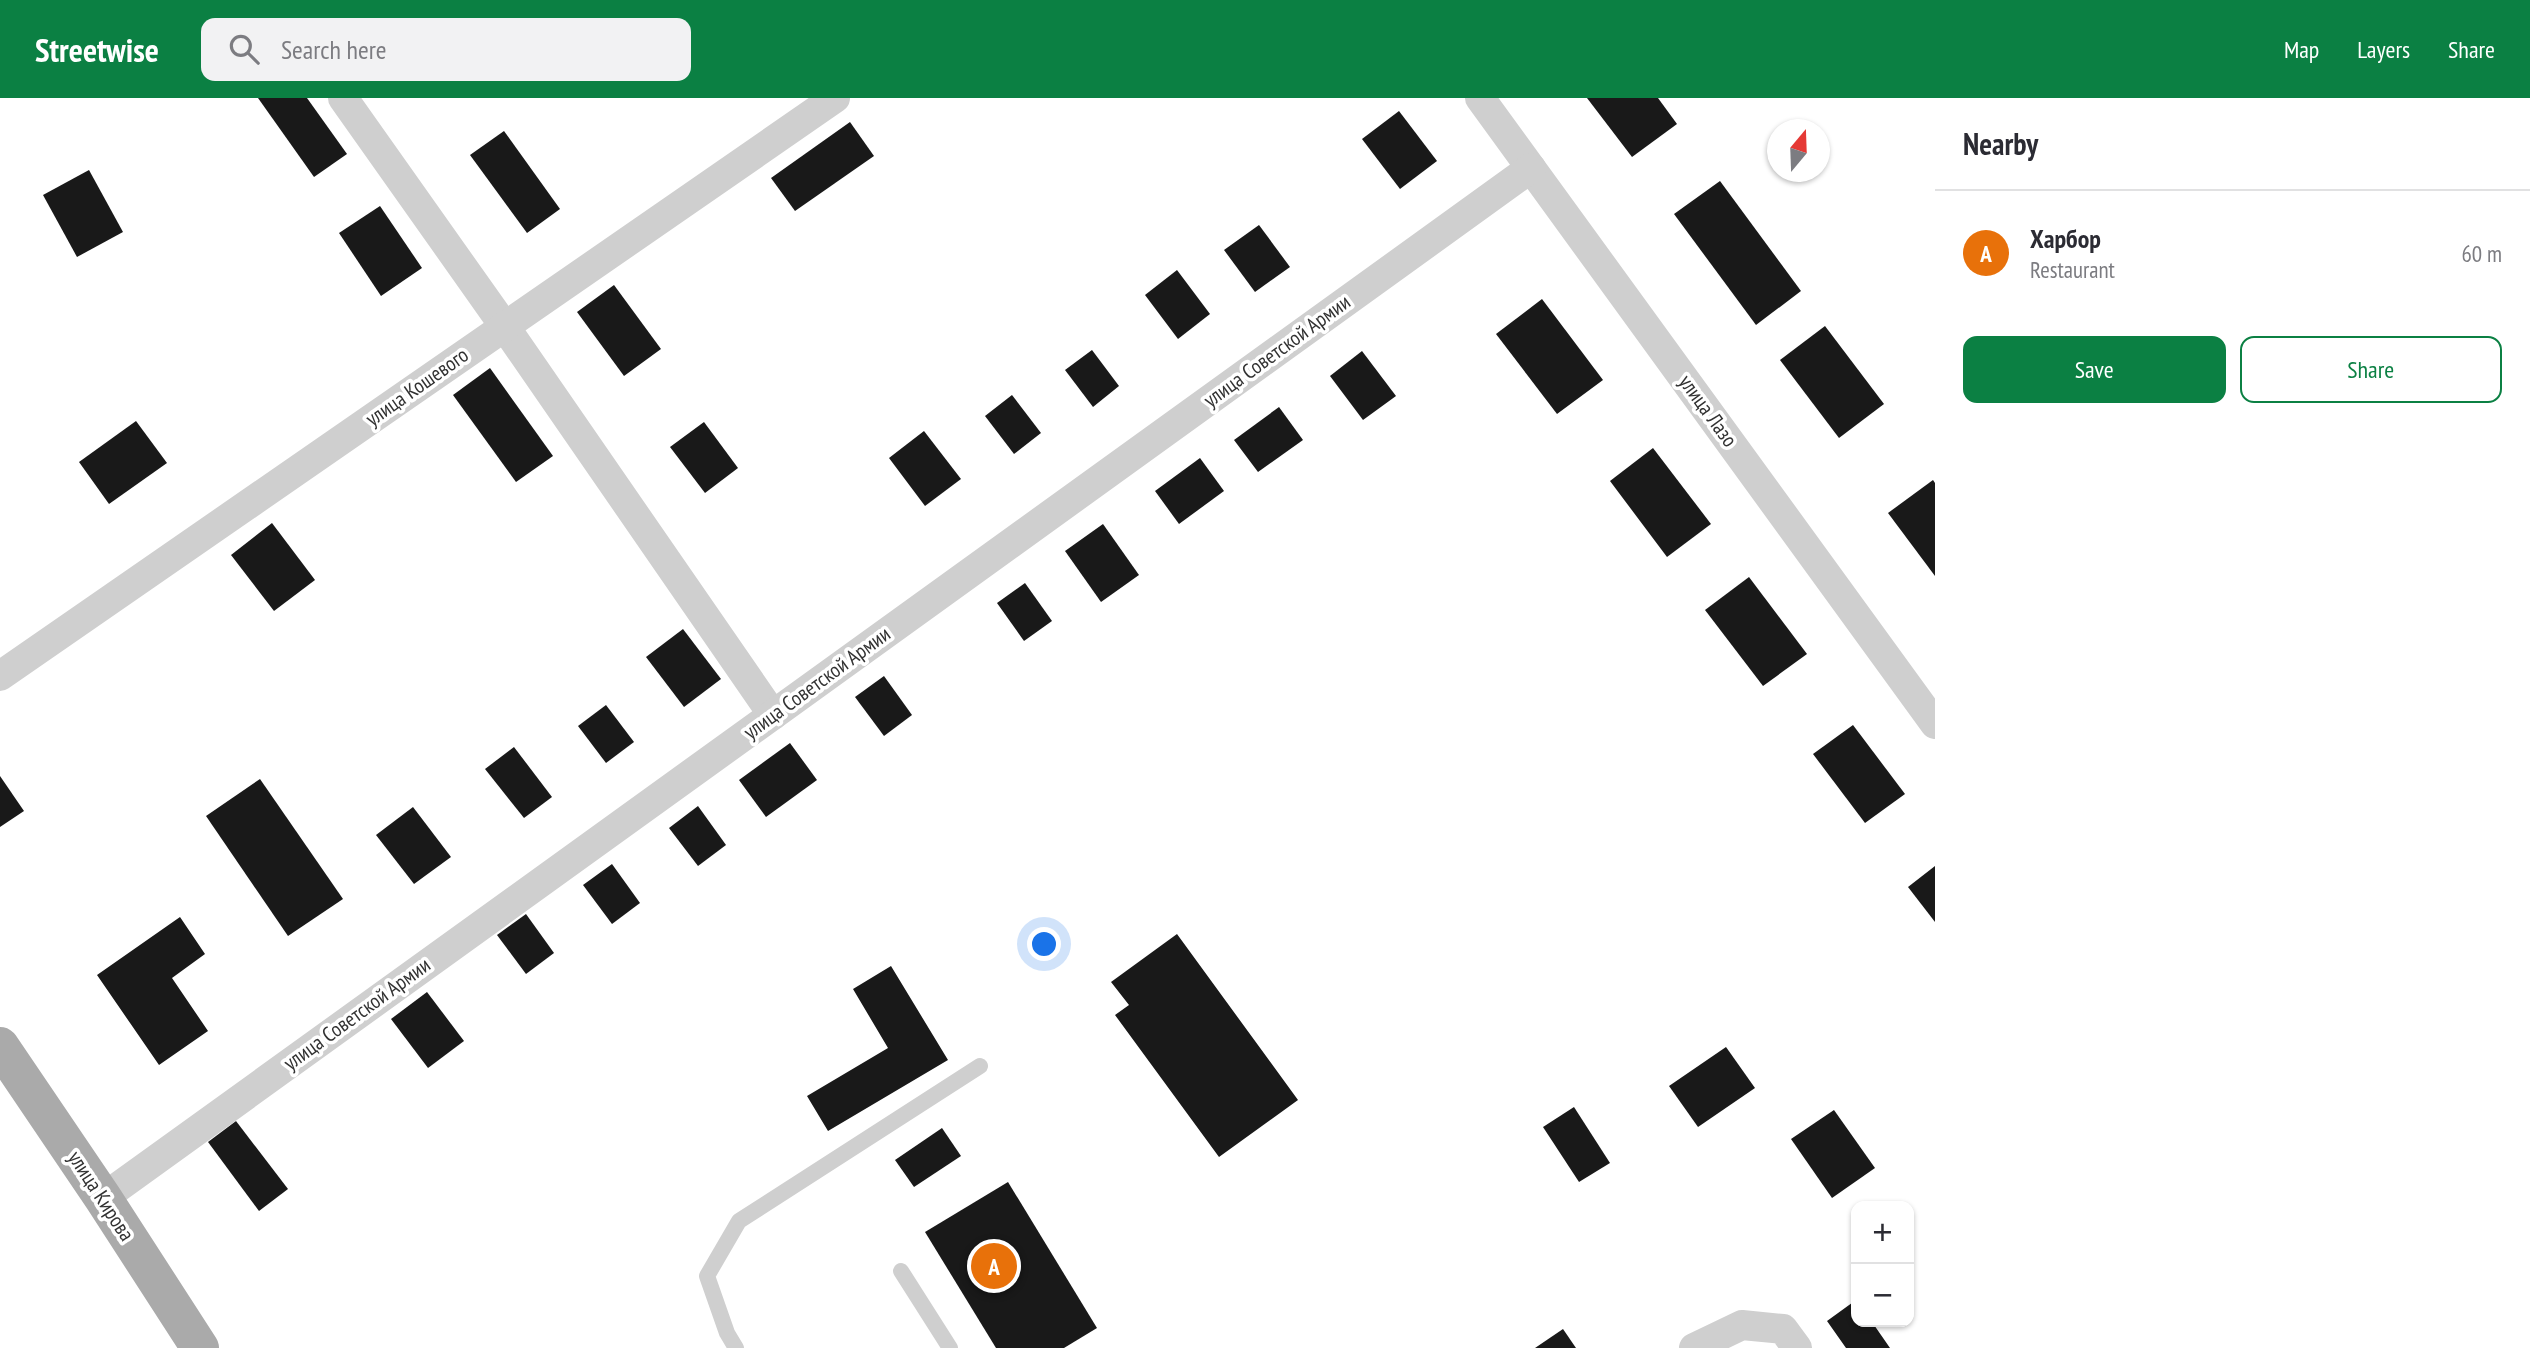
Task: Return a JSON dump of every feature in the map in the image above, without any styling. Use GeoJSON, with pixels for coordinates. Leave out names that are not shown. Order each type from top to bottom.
{"type":"FeatureCollection","features":[{"type":"Feature","properties":{"kind":"main road","name":"улица Кирова"},"geometry":{"type":"LineString","coordinates":[[0,1046],[200,1348]]}},
{"type":"Feature","properties":{"kind":"street"},"geometry":{"type":"LineString","coordinates":[[344,98],[773,715]]}},
{"type":"Feature","properties":{"kind":"street","name":"улица Кошевого"},"geometry":{"type":"LineString","coordinates":[[0,676],[835,98]]}},
{"type":"Feature","properties":{"kind":"street","name":"улица Лазо"},"geometry":{"type":"LineString","coordinates":[[1480,98],[1935,724]]}},
{"type":"Feature","properties":{"kind":"street","name":"улица Советской Армии"},"geometry":{"type":"LineString","coordinates":[[103,1198],[1531,168]]}},
{"type":"Feature","properties":{"kind":"street"},"geometry":{"type":"LineString","coordinates":[[1695,1348],[1742,1325],[1783,1329],[1797,1348]]}},
{"type":"Feature","properties":{"kind":"lane"},"geometry":{"type":"LineString","coordinates":[[736,1348],[727,1333],[707,1276],[739,1221],[980,1066]]}},
{"type":"Feature","properties":{"kind":"lane"},"geometry":{"type":"LineString","coordinates":[[901,1271],[950,1348]]}},
{"type":"Feature","properties":{"kind":"building"},"geometry":{"type":"Polygon","coordinates":[[[258,98],[307,98],[347,154],[314,177],[258,98]]]}},
{"type":"Feature","properties":{"kind":"building"},"geometry":{"type":"Polygon","coordinates":[[[1587,98],[1658,98],[1677,124],[1632,157],[1587,98]]]}},
{"type":"Feature","properties":{"kind":"building"},"geometry":{"type":"Polygon","coordinates":[[[1399,111],[1437,161],[1400,189],[1362,139],[1399,111]]]}},
{"type":"Feature","properties":{"kind":"building"},"geometry":{"type":"Polygon","coordinates":[[[850,122],[874,156],[795,211],[771,178],[850,122]]]}},
{"type":"Feature","properties":{"kind":"building"},"geometry":{"type":"Polygon","coordinates":[[[504,131],[560,209],[527,233],[470,155],[504,131]]]}},
{"type":"Feature","properties":{"kind":"building"},"geometry":{"type":"Polygon","coordinates":[[[89,170],[123,232],[77,257],[43,195],[89,170]]]}},
{"type":"Feature","properties":{"kind":"building"},"geometry":{"type":"Polygon","coordinates":[[[1720,181],[1801,291],[1756,325],[1674,214],[1720,181]]]}},
{"type":"Feature","properties":{"kind":"building"},"geometry":{"type":"Polygon","coordinates":[[[380,206],[422,268],[381,296],[339,233],[380,206]]]}},
{"type":"Feature","properties":{"kind":"building"},"geometry":{"type":"Polygon","coordinates":[[[1259,225],[1290,267],[1255,292],[1224,250],[1259,225]]]}},
{"type":"Feature","properties":{"kind":"building"},"geometry":{"type":"Polygon","coordinates":[[[1177,270],[1210,314],[1178,339],[1145,295],[1177,270]]]}},
{"type":"Feature","properties":{"kind":"building"},"geometry":{"type":"Polygon","coordinates":[[[614,285],[661,349],[624,376],[577,312],[614,285]]]}},
{"type":"Feature","properties":{"kind":"building"},"geometry":{"type":"Polygon","coordinates":[[[1542,299],[1603,380],[1557,414],[1496,334],[1542,299]]]}},
{"type":"Feature","properties":{"kind":"building"},"geometry":{"type":"Polygon","coordinates":[[[1825,326],[1884,404],[1839,438],[1780,360],[1825,326]]]}},
{"type":"Feature","properties":{"kind":"building"},"geometry":{"type":"Polygon","coordinates":[[[1092,350],[1119,386],[1093,407],[1065,370],[1092,350]]]}},
{"type":"Feature","properties":{"kind":"building"},"geometry":{"type":"Polygon","coordinates":[[[1362,351],[1396,396],[1363,420],[1330,376],[1362,351]]]}},
{"type":"Feature","properties":{"kind":"building"},"geometry":{"type":"Polygon","coordinates":[[[490,368],[553,456],[516,482],[453,395],[490,368]]]}},
{"type":"Feature","properties":{"kind":"building"},"geometry":{"type":"Polygon","coordinates":[[[1012,395],[1041,433],[1014,454],[985,416],[1012,395]]]}},
{"type":"Feature","properties":{"kind":"building"},"geometry":{"type":"Polygon","coordinates":[[[1279,407],[1303,440],[1258,472],[1234,440],[1279,407]]]}},
{"type":"Feature","properties":{"kind":"building"},"geometry":{"type":"Polygon","coordinates":[[[136,421],[167,463],[109,504],[79,462],[136,421]]]}},
{"type":"Feature","properties":{"kind":"building"},"geometry":{"type":"Polygon","coordinates":[[[704,422],[738,468],[705,493],[670,447],[704,422]]]}},
{"type":"Feature","properties":{"kind":"building"},"geometry":{"type":"Polygon","coordinates":[[[924,431],[961,479],[925,506],[889,458],[924,431]]]}},
{"type":"Feature","properties":{"kind":"building"},"geometry":{"type":"Polygon","coordinates":[[[1653,448],[1711,524],[1667,557],[1610,481],[1653,448]]]}},
{"type":"Feature","properties":{"kind":"building"},"geometry":{"type":"Polygon","coordinates":[[[1200,458],[1224,491],[1179,524],[1155,491],[1200,458]]]}},
{"type":"Feature","properties":{"kind":"building"},"geometry":{"type":"Polygon","coordinates":[[[1933,480],[1935,483],[1935,576],[1888,513],[1933,480]]]}},
{"type":"Feature","properties":{"kind":"building"},"geometry":{"type":"Polygon","coordinates":[[[272,523],[315,580],[274,611],[231,555],[272,523]]]}},
{"type":"Feature","properties":{"kind":"building"},"geometry":{"type":"Polygon","coordinates":[[[1103,524],[1139,575],[1101,602],[1065,551],[1103,524]]]}},
{"type":"Feature","properties":{"kind":"building"},"geometry":{"type":"Polygon","coordinates":[[[1749,577],[1807,654],[1763,686],[1705,610],[1749,577]]]}},
{"type":"Feature","properties":{"kind":"building"},"geometry":{"type":"Polygon","coordinates":[[[1025,583],[1052,621],[1024,641],[997,603],[1025,583]]]}},
{"type":"Feature","properties":{"kind":"building"},"geometry":{"type":"Polygon","coordinates":[[[683,629],[721,679],[684,707],[646,657],[683,629]]]}},
{"type":"Feature","properties":{"kind":"building"},"geometry":{"type":"Polygon","coordinates":[[[884,676],[912,715],[884,736],[855,697],[884,676]]]}},
{"type":"Feature","properties":{"kind":"building"},"geometry":{"type":"Polygon","coordinates":[[[606,705],[634,742],[606,763],[578,726],[606,705]]]}},
{"type":"Feature","properties":{"kind":"building"},"geometry":{"type":"Polygon","coordinates":[[[1853,725],[1905,794],[1865,823],[1813,754],[1853,725]]]}},
{"type":"Feature","properties":{"kind":"building"},"geometry":{"type":"Polygon","coordinates":[[[790,743],[817,780],[766,817],[739,780],[790,743]]]}},
{"type":"Feature","properties":{"kind":"building"},"geometry":{"type":"Polygon","coordinates":[[[514,747],[552,797],[524,818],[485,769],[514,747]]]}},
{"type":"Feature","properties":{"kind":"building"},"geometry":{"type":"Polygon","coordinates":[[[0,776],[24,811],[0,827],[0,776]]]}},
{"type":"Feature","properties":{"kind":"building"},"geometry":{"type":"Polygon","coordinates":[[[260,779],[343,899],[288,936],[206,816],[260,779]]]}},
{"type":"Feature","properties":{"kind":"building"},"geometry":{"type":"Polygon","coordinates":[[[698,806],[726,845],[698,866],[669,828],[698,806]]]}},
{"type":"Feature","properties":{"kind":"building"},"geometry":{"type":"Polygon","coordinates":[[[413,807],[451,857],[414,884],[376,835],[413,807]]]}},
{"type":"Feature","properties":{"kind":"building"},"geometry":{"type":"Polygon","coordinates":[[[612,864],[640,903],[612,924],[583,885],[612,864]]]}},
{"type":"Feature","properties":{"kind":"building"},"geometry":{"type":"Polygon","coordinates":[[[1935,866],[1935,922],[1908,887],[1935,866]]]}},
{"type":"Feature","properties":{"kind":"building"},"geometry":{"type":"Polygon","coordinates":[[[526,914],[554,953],[526,974],[497,935],[526,914]]]}},
{"type":"Feature","properties":{"kind":"building"},"geometry":{"type":"Polygon","coordinates":[[[180,917],[205,954],[172,978],[208,1031],[159,1065],[97,975],[180,917]]]}},
{"type":"Feature","properties":{"kind":"building"},"geometry":{"type":"Polygon","coordinates":[[[1177,934],[1298,1100],[1219,1157],[1115,1015],[1129,1005],[1111,982],[1177,934]]]}},
{"type":"Feature","properties":{"kind":"building"},"geometry":{"type":"Polygon","coordinates":[[[891,966],[948,1060],[828,1131],[807,1096],[888,1048],[853,989],[891,966]]]}},
{"type":"Feature","properties":{"kind":"building"},"geometry":{"type":"Polygon","coordinates":[[[427,992],[464,1041],[428,1068],[391,1019],[427,992]]]}},
{"type":"Feature","properties":{"kind":"building"},"geometry":{"type":"Polygon","coordinates":[[[1726,1047],[1755,1088],[1698,1127],[1669,1086],[1726,1047]]]}},
{"type":"Feature","properties":{"kind":"building"},"geometry":{"type":"Polygon","coordinates":[[[1574,1107],[1610,1163],[1579,1182],[1543,1127],[1574,1107]]]}},
{"type":"Feature","properties":{"kind":"building"},"geometry":{"type":"Polygon","coordinates":[[[1834,1110],[1875,1168],[1832,1198],[1791,1139],[1834,1110]]]}},
{"type":"Feature","properties":{"kind":"building"},"geometry":{"type":"Polygon","coordinates":[[[236,1121],[288,1189],[259,1211],[208,1142],[236,1121]]]}},
{"type":"Feature","properties":{"kind":"building"},"geometry":{"type":"Polygon","coordinates":[[[942,1128],[961,1156],[914,1187],[895,1160],[942,1128]]]}},
{"type":"Feature","properties":{"kind":"building"},"geometry":{"type":"Polygon","coordinates":[[[1008,1182],[1097,1328],[1064,1348],[996,1348],[925,1232],[1008,1182]]]}},
{"type":"Feature","properties":{"kind":"building"},"geometry":{"type":"Polygon","coordinates":[[[1851,1304],[1851,1327],[1875,1327],[1890,1348],[1846,1348],[1827,1321],[1851,1304]]]}},
{"type":"Feature","properties":{"kind":"building"},"geometry":{"type":"Polygon","coordinates":[[[1563,1329],[1576,1348],[1535,1348],[1563,1329]]]}},
{"type":"Feature","properties":{"kind":"place","name":"Харбор"},"geometry":{"type":"Point","coordinates":[994,1266]}}]}
